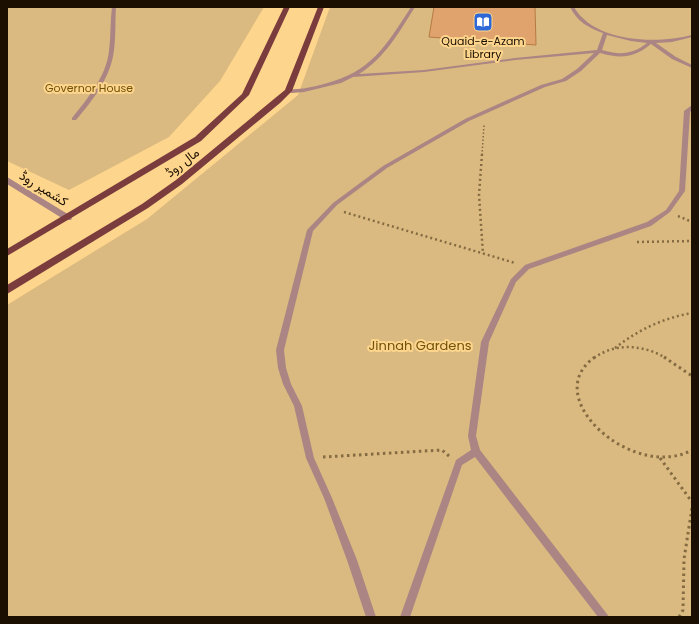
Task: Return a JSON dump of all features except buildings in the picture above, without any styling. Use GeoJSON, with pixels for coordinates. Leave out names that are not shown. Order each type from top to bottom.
{"type":"FeatureCollection","features":[{"type":"Feature","properties":{"kind":"main road","name":"مال روڈ"},"geometry":{"type":"LineString","coordinates":[[7,253],[68,218],[198,138],[245,95],[287,7]]}},
{"type":"Feature","properties":{"kind":"main road","name":"مال روڈ"},"geometry":{"type":"LineString","coordinates":[[7,290],[145,206],[179,182],[288,91],[322,7]]}},
{"type":"Feature","properties":{"kind":"street","name":"کشمیر روڈ"},"geometry":{"type":"LineString","coordinates":[[7,180],[68,218]]}},
{"type":"Feature","properties":{"kind":"lane"},"geometry":{"type":"LineString","coordinates":[[74,119],[89,100],[108,66],[112,45],[114,7]]}},
{"type":"Feature","properties":{"kind":"lane"},"geometry":{"type":"LineString","coordinates":[[288,91],[297,92],[337,83],[354,76],[368,67],[386,49],[413,7]]}},
{"type":"Feature","properties":{"kind":"lane"},"geometry":{"type":"LineString","coordinates":[[572,7],[579,18],[590,26],[605,33],[627,39],[651,42],[675,41],[692,36]]}},
{"type":"Feature","properties":{"kind":"lane"},"geometry":{"type":"LineString","coordinates":[[371,617],[352,560],[328,498],[310,458],[298,406],[287,384],[282,368],[280,350],[310,230],[331,208],[385,167],[467,120],[543,86],[564,80],[579,70],[599,51],[605,33]]}},
{"type":"Feature","properties":{"kind":"lane"},"geometry":{"type":"LineString","coordinates":[[354,76],[424,72],[515,59],[599,51],[611,55],[625,56],[640,52],[651,42]]}},
{"type":"Feature","properties":{"kind":"lane"},"geometry":{"type":"LineString","coordinates":[[651,42],[692,68]]}},
{"type":"Feature","properties":{"kind":"lane"},"geometry":{"type":"LineString","coordinates":[[604,617],[476,452],[472,436],[485,342],[513,281],[527,267],[650,224],[668,211],[682,191],[687,111],[692,106]]}},
{"type":"Feature","properties":{"kind":"lane"},"geometry":{"type":"LineString","coordinates":[[406,617],[459,463],[476,452]]}},
{"type":"Feature","properties":{"kind":"path"},"geometry":{"type":"LineString","coordinates":[[483,113],[484,135],[479,196],[483,254]]}},
{"type":"Feature","properties":{"kind":"path"},"geometry":{"type":"LineString","coordinates":[[331,208],[527,267]]}},
{"type":"Feature","properties":{"kind":"path"},"geometry":{"type":"LineString","coordinates":[[634,242],[692,241]]}},
{"type":"Feature","properties":{"kind":"path"},"geometry":{"type":"LineString","coordinates":[[615,348],[633,334],[674,316],[692,313]]}},
{"type":"Feature","properties":{"kind":"path"},"geometry":{"type":"LineString","coordinates":[[692,376],[678,363],[654,351],[629,347],[615,348],[606,350],[589,360],[579,376],[578,396],[587,418],[606,438],[632,452],[660,458],[685,454],[692,450]]}},
{"type":"Feature","properties":{"kind":"path"},"geometry":{"type":"LineString","coordinates":[[310,458],[442,450],[459,463]]}},
{"type":"Feature","properties":{"kind":"path"},"geometry":{"type":"LineString","coordinates":[[660,458],[692,502]]}},
{"type":"Feature","properties":{"kind":"path"},"geometry":{"type":"LineString","coordinates":[[679,617],[683,610],[684,559],[692,508]]}},
{"type":"Feature","properties":{"kind":"green space","name":"Governor House"},"geometry":{"type":"Polygon","coordinates":[[[7,7],[264,7],[220,81],[169,137],[69,190],[7,161],[7,7]]]}},
{"type":"Feature","properties":{"kind":"green space","name":"Jinnah Gardens"},"geometry":{"type":"Polygon","coordinates":[[[330,7],[692,7],[692,617],[7,617],[7,305],[147,219],[298,95],[330,7]]]}},
{"type":"Feature","properties":{"kind":"place","name":"Quaid-e-Azam Library"},"geometry":{"type":"Point","coordinates":[483,22]}}]}
